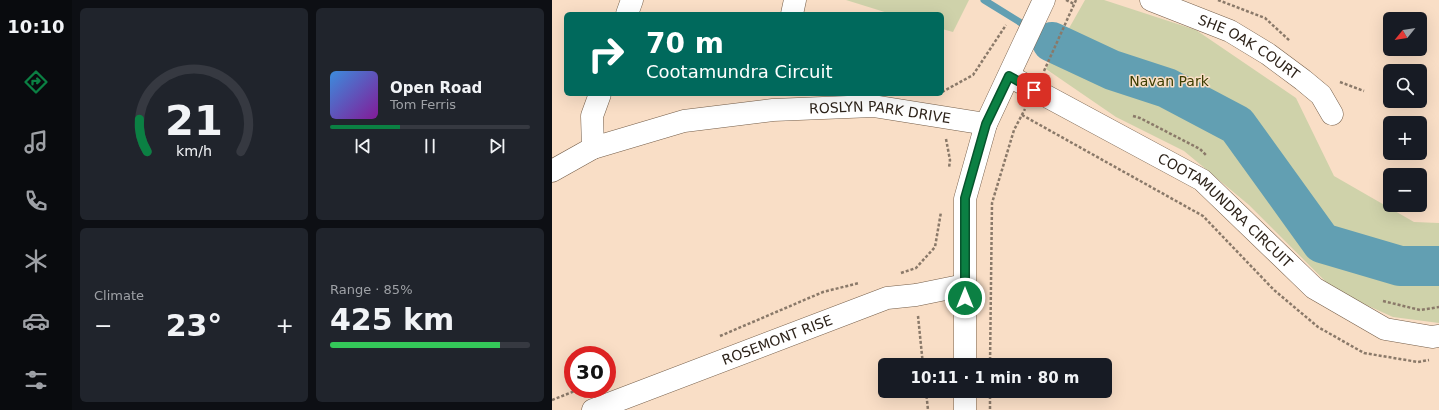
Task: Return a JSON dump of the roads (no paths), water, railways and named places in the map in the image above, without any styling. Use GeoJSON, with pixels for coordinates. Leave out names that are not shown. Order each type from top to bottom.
{"type":"FeatureCollection","features":[{"type":"Feature","properties":{"kind":"street"},"geometry":{"type":"LineString","coordinates":[[628,12],[632,0]]}},
{"type":"Feature","properties":{"kind":"street"},"geometry":{"type":"LineString","coordinates":[[792,12],[795,0]]}},
{"type":"Feature","properties":{"kind":"street","name":"SHE OAK COURT"},"geometry":{"type":"LineString","coordinates":[[1151,0],[1230,32],[1268,54],[1321,95],[1332,114]]}},
{"type":"Feature","properties":{"kind":"street"},"geometry":{"type":"LineString","coordinates":[[965,358],[966,196],[986,124],[1041,7]]}},
{"type":"Feature","properties":{"kind":"street","name":"COOTAMUNDRA CIRCUIT"},"geometry":{"type":"LineString","coordinates":[[1009,76],[1038,82],[1202,180],[1314,288],[1385,329],[1432,337],[1439,336]]}},
{"type":"Feature","properties":{"kind":"street"},"geometry":{"type":"LineString","coordinates":[[593,148],[592,116],[599,96]]}},
{"type":"Feature","properties":{"kind":"street","name":"ROSLYN PARK DRIVE"},"geometry":{"type":"LineString","coordinates":[[552,171],[593,148],[684,121],[774,102],[872,106],[986,124]]}},
{"type":"Feature","properties":{"kind":"street","name":"ROSEMONT RISE"},"geometry":{"type":"LineString","coordinates":[[593,410],[887,298],[916,296],[965,285]]}},
{"type":"Feature","properties":{"kind":"street"},"geometry":{"type":"LineString","coordinates":[[964,398],[964,410]]}},
{"type":"Feature","properties":{"kind":"waterway"},"geometry":{"type":"LineString","coordinates":[[984,0],[1052,42]]}},
{"type":"Feature","properties":{"kind":"waterway"},"geometry":{"type":"LineString","coordinates":[[1052,42],[1112,70],[1167,88],[1237,125],[1322,243],[1400,266],[1439,266]]}},
{"type":"Feature","properties":{"kind":"park label","name":"Navan Park"},"geometry":{"type":"Point","coordinates":[1169,81]}}]}
